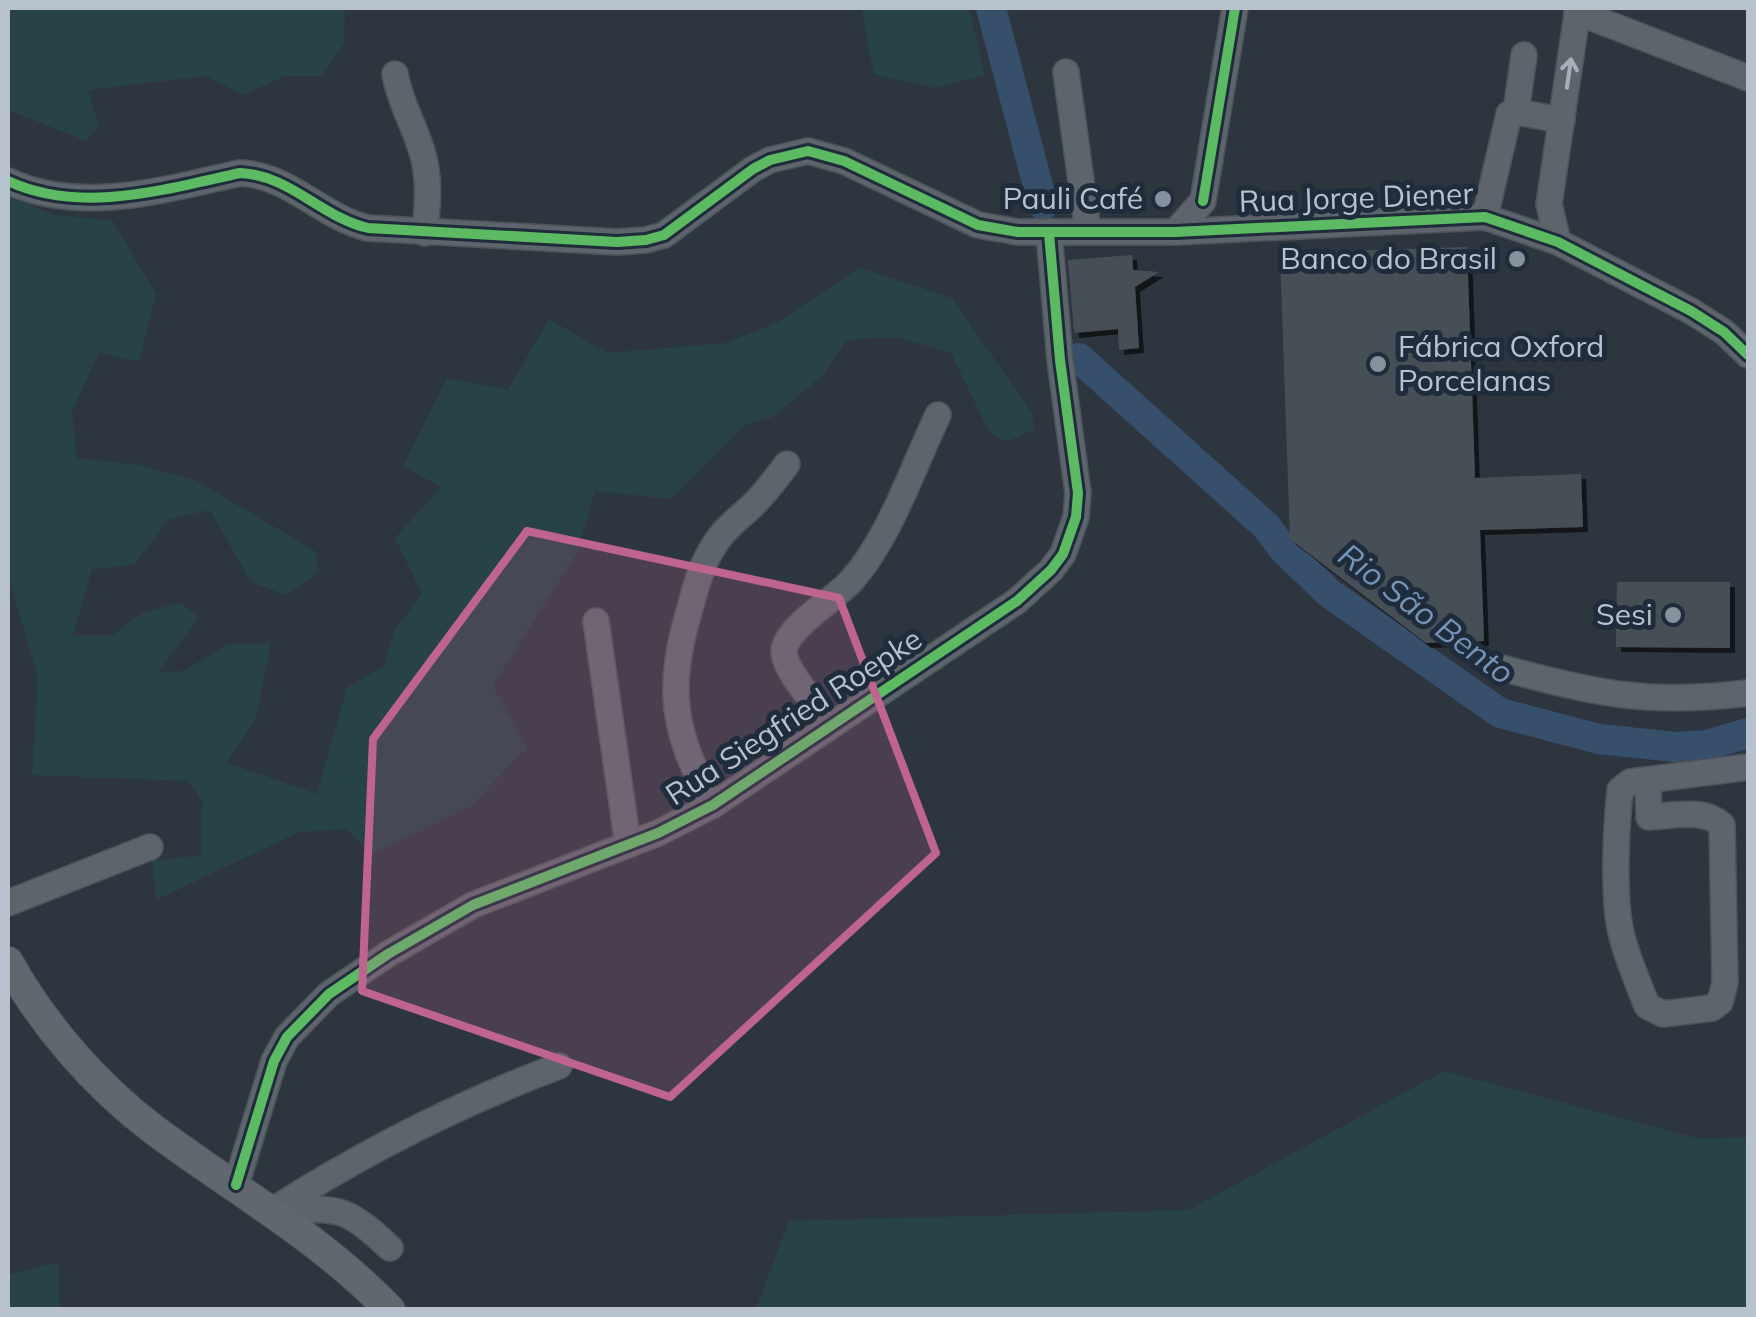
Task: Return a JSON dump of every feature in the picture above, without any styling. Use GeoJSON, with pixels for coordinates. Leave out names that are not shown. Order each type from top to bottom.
{"type":"FeatureCollection","features":[{"type":"Feature","properties":{"kind":"main road"},"geometry":{"type":"LineString","coordinates":[[8,962],[41,1013],[93,1075],[150,1126],[274,1210],[339,1262],[390,1310]]}},
{"type":"Feature","properties":{"kind":"street"},"geometry":{"type":"LineString","coordinates":[[1175,232],[1203,201],[1235,8]]}},
{"type":"Feature","properties":{"kind":"street"},"geometry":{"type":"LineString","coordinates":[[1558,242],[1549,204],[1578,10],[1748,78]]}},
{"type":"Feature","properties":{"kind":"street"},"geometry":{"type":"LineString","coordinates":[[1516,112],[1524,55]]}},
{"type":"Feature","properties":{"kind":"street"},"geometry":{"type":"LineString","coordinates":[[1066,72],[1088,231]]}},
{"type":"Feature","properties":{"kind":"street"},"geometry":{"type":"LineString","coordinates":[[396,74],[406,116],[424,155],[428,189],[425,233]]}},
{"type":"Feature","properties":{"kind":"street"},"geometry":{"type":"LineString","coordinates":[[1549,204],[1523,220],[1497,221],[1509,114],[1562,120]]}},
{"type":"Feature","properties":{"kind":"street","name":"Rua Jorge Diener"},"geometry":{"type":"LineString","coordinates":[[8,181],[48,194],[116,197],[240,173],[258,174],[277,179],[349,224],[586,243],[646,240],[678,226],[753,169],[770,160],[808,151],[844,161],[978,225],[998,230],[1175,232],[1497,221],[1558,242],[1709,321],[1748,355]]}},
{"type":"Feature","properties":{"kind":"street"},"geometry":{"type":"LineString","coordinates":[[1203,201],[1225,228]]}},
{"type":"Feature","properties":{"kind":"street","name":"Rua Siegfried Roepke"},"geometry":{"type":"LineString","coordinates":[[236,1185],[274,1061],[287,1037],[329,994],[388,954],[472,906],[628,845],[713,805],[1016,600],[1052,570],[1072,536],[1078,493],[1060,360],[1049,233]]}},
{"type":"Feature","properties":{"kind":"street"},"geometry":{"type":"LineString","coordinates":[[830,724],[788,665],[784,653],[787,640],[835,598],[865,564],[938,415]]}},
{"type":"Feature","properties":{"kind":"street"},"geometry":{"type":"LineString","coordinates":[[713,805],[694,768],[680,726],[674,692],[680,644],[701,572],[715,543],[787,464]]}},
{"type":"Feature","properties":{"kind":"street"},"geometry":{"type":"LineString","coordinates":[[596,622],[628,845]]}},
{"type":"Feature","properties":{"kind":"street"},"geometry":{"type":"LineString","coordinates":[[1502,668],[1627,698],[1675,700],[1748,693]]}},
{"type":"Feature","properties":{"kind":"street"},"geometry":{"type":"LineString","coordinates":[[1648,780],[1649,817],[1704,815],[1722,824],[1724,983],[1720,1002],[1712,1008],[1663,1014],[1647,1006],[1618,918],[1616,834],[1620,790],[1630,782],[1748,767]]}},
{"type":"Feature","properties":{"kind":"street"},"geometry":{"type":"LineString","coordinates":[[8,903],[150,847]]}},
{"type":"Feature","properties":{"kind":"street"},"geometry":{"type":"LineString","coordinates":[[274,1210],[408,1131],[559,1066]]}},
{"type":"Feature","properties":{"kind":"street"},"geometry":{"type":"LineString","coordinates":[[274,1210],[347,1213],[390,1248]]}},
{"type":"Feature","properties":{"kind":"highlighted area"},"geometry":{"type":"Polygon","coordinates":[[[527,531],[839,598],[936,853],[670,1097],[362,991],[373,739],[527,531]]]}},
{"type":"Feature","properties":{"kind":"green space"},"geometry":{"type":"Polygon","coordinates":[[[8,8],[345,8],[344,44],[321,76],[284,76],[244,95],[206,76],[88,90],[99,127],[86,141],[8,110],[8,8]]]}},
{"type":"Feature","properties":{"kind":"green space"},"geometry":{"type":"Polygon","coordinates":[[[861,8],[969,8],[985,75],[936,88],[874,74],[861,8]]]}},
{"type":"Feature","properties":{"kind":"green space"},"geometry":{"type":"Polygon","coordinates":[[[8,196],[55,215],[113,221],[156,294],[139,362],[99,353],[72,411],[76,458],[139,465],[197,481],[315,551],[319,572],[286,595],[251,582],[210,510],[169,519],[134,565],[92,569],[73,635],[113,635],[139,615],[180,602],[199,618],[158,672],[184,671],[228,644],[271,643],[256,718],[227,763],[317,794],[347,687],[384,667],[394,631],[422,594],[395,538],[441,487],[403,466],[447,378],[508,390],[549,319],[607,353],[726,343],[778,322],[860,268],[952,298],[1032,413],[1034,429],[1007,442],[989,432],[951,353],[897,337],[846,340],[823,375],[773,417],[746,424],[671,499],[595,491],[577,553],[493,686],[527,748],[471,806],[372,855],[346,829],[299,832],[156,900],[152,861],[201,855],[202,800],[189,781],[32,775],[38,676],[8,576],[8,196]]]}},
{"type":"Feature","properties":{"kind":"green space"},"geometry":{"type":"Polygon","coordinates":[[[1444,1071],[1700,1139],[1748,1137],[1748,1309],[756,1309],[789,1221],[1189,1210],[1444,1071]]]}},
{"type":"Feature","properties":{"kind":"green space"},"geometry":{"type":"Polygon","coordinates":[[[58,1262],[59,1309],[8,1309],[8,1275],[58,1262]]]}},
{"type":"Feature","properties":{"kind":"building","name":"Fábrica Oxford Porcelanas"},"geometry":{"type":"Polygon","coordinates":[[[1467,247],[1475,478],[1581,474],[1583,527],[1480,530],[1484,641],[1426,643],[1290,539],[1280,253],[1467,247]]]}},
{"type":"Feature","properties":{"kind":"building"},"geometry":{"type":"Polygon","coordinates":[[[1132,255],[1133,270],[1159,272],[1135,287],[1139,348],[1119,350],[1118,329],[1074,333],[1068,260],[1132,255]]]}},
{"type":"Feature","properties":{"kind":"building","name":"Sesi"},"geometry":{"type":"Polygon","coordinates":[[[1617,582],[1730,582],[1730,648],[1616,647],[1617,582]]]}},
{"type":"Feature","properties":{"kind":"waterway","name":"Rio São Bento"},"geometry":{"type":"LineString","coordinates":[[991,8],[1043,205]]}},
{"type":"Feature","properties":{"kind":"waterway","name":"Rio São Bento"},"geometry":{"type":"LineString","coordinates":[[1079,358],[1266,526],[1284,550],[1329,593],[1500,713],[1599,739],[1675,747],[1707,745],[1748,733]]}},
{"type":"Feature","properties":{"kind":"cycle path"},"geometry":{"type":"LineString","coordinates":[[1203,201],[1235,8]]}},
{"type":"Feature","properties":{"kind":"cycle path"},"geometry":{"type":"LineString","coordinates":[[8,181],[36,191],[94,198],[153,192],[240,173],[274,181],[335,215],[368,228],[617,242],[664,235],[753,169],[770,160],[808,151],[844,161],[978,225],[1018,232],[1175,232],[1485,217],[1558,242],[1691,311],[1724,332],[1748,355]]}},
{"type":"Feature","properties":{"kind":"cycle path"},"geometry":{"type":"LineString","coordinates":[[236,1185],[274,1061],[287,1037],[329,994],[388,954],[473,905],[658,833],[713,805],[1017,601],[1051,570],[1063,554],[1076,517],[1078,493],[1060,360],[1049,233]]}},
{"type":"Feature","properties":{"kind":"place","name":"Pauli Café"},"geometry":{"type":"Point","coordinates":[1163,199]}},
{"type":"Feature","properties":{"kind":"place","name":"Banco do Brasil"},"geometry":{"type":"Point","coordinates":[1517,259]}},
{"type":"Feature","properties":{"kind":"place","name":"Fábrica Oxford Porcelanas"},"geometry":{"type":"Point","coordinates":[1378,364]}},
{"type":"Feature","properties":{"kind":"place","name":"Sesi"},"geometry":{"type":"Point","coordinates":[1673,615]}}]}
